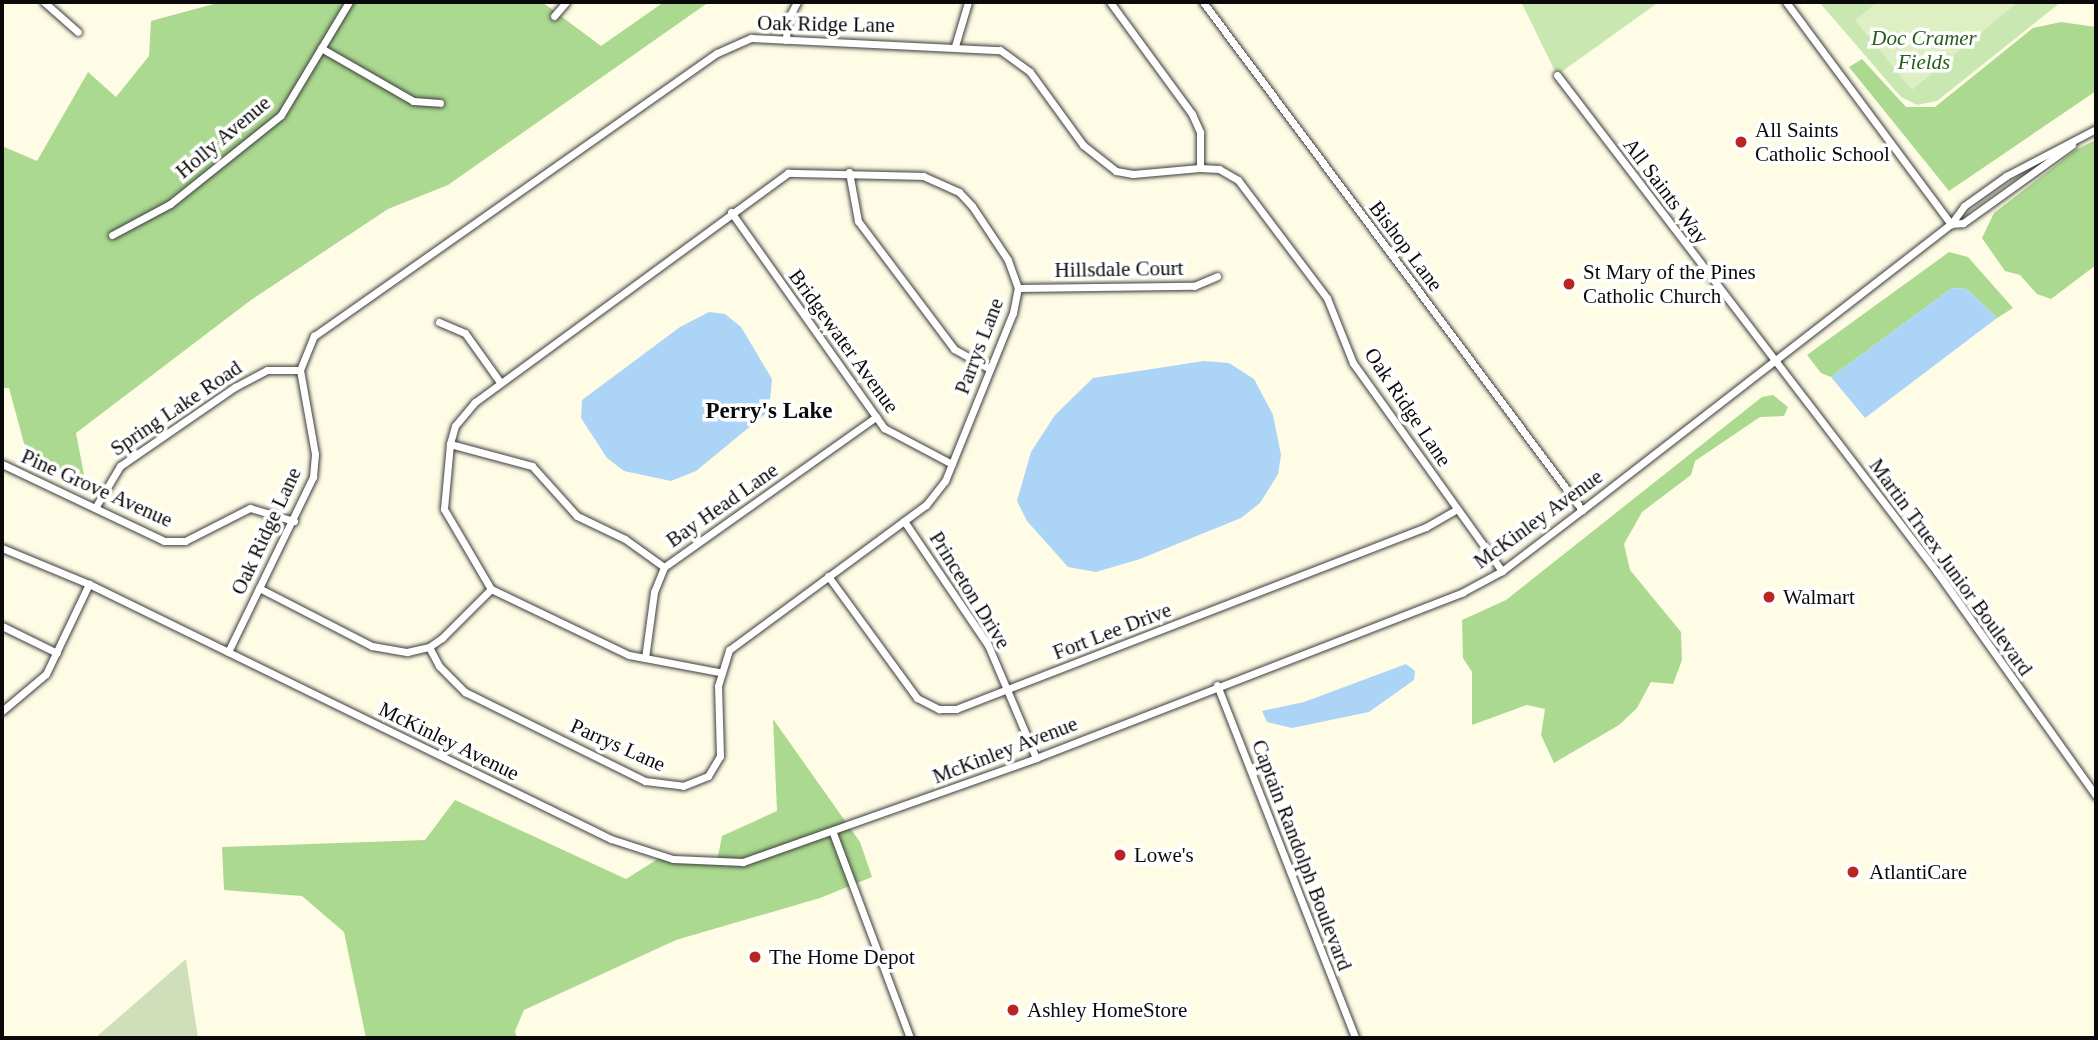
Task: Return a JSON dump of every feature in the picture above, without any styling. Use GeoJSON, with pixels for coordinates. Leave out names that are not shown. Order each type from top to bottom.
{"type":"FeatureCollection","features":[{"type":"Feature","properties":{"kind":"street"},"geometry":{"type":"LineString","coordinates":[[44,2],[78,32]]}},
{"type":"Feature","properties":{"kind":"street","name":"Holly Avenue"},"geometry":{"type":"LineString","coordinates":[[112,235],[170,204],[266,128],[288,105],[349,2]]}},
{"type":"Feature","properties":{"kind":"street"},"geometry":{"type":"LineString","coordinates":[[554,16],[566,2]]}},
{"type":"Feature","properties":{"kind":"street"},"geometry":{"type":"LineString","coordinates":[[786,40],[788,21],[797,2]]}},
{"type":"Feature","properties":{"kind":"street"},"geometry":{"type":"LineString","coordinates":[[955,46],[968,2]]}},
{"type":"Feature","properties":{"kind":"street"},"geometry":{"type":"LineString","coordinates":[[1110,2],[1192,114],[1200,132],[1200,168]]}},
{"type":"Feature","properties":{"kind":"street","name":"Bishop Lane"},"geometry":{"type":"LineString","coordinates":[[1203,2],[1582,510]]}},
{"type":"Feature","properties":{"kind":"street"},"geometry":{"type":"LineString","coordinates":[[1786,2],[1951,223]]}},
{"type":"Feature","properties":{"kind":"street","name":"Oak Ridge Lane"},"geometry":{"type":"LineString","coordinates":[[228,652],[311,483],[315,463],[300,370],[306,347],[320,331],[717,54],[751,38],[955,46],[1000,51],[1017,60],[1083,145],[1116,172],[1200,168],[1228,174],[1252,196],[1327,298],[1363,378],[1502,571]]}},
{"type":"Feature","properties":{"kind":"street"},"geometry":{"type":"LineString","coordinates":[[321,48],[413,101],[440,103]]}},
{"type":"Feature","properties":{"kind":"street","name":"All Saints Way"},"geometry":{"type":"LineString","coordinates":[[1557,75],[1773,360]]}},
{"type":"Feature","properties":{"kind":"street","name":"McKinley Avenue"},"geometry":{"type":"LineString","coordinates":[[1951,223],[1963,223],[2095,129]]}},
{"type":"Feature","properties":{"kind":"street","name":"McKinley Avenue"},"geometry":{"type":"LineString","coordinates":[[2,548],[89,584],[611,839],[650,853],[693,862],[743,862],[833,833],[1036,758],[1217,685],[1463,592],[1502,571],[1951,223],[1956,212],[2006,176],[2095,129]]}},
{"type":"Feature","properties":{"kind":"street"},"geometry":{"type":"LineString","coordinates":[[849,172],[858,220],[954,349],[990,369]]}},
{"type":"Feature","properties":{"kind":"street","name":"Parrys Lane"},"geometry":{"type":"LineString","coordinates":[[429,648],[439,666],[465,692],[664,786],[695,783],[715,767],[721,745],[719,672],[729,650],[938,494],[951,464],[990,369],[1018,288],[1008,260],[959,192],[923,176],[849,172],[788,173],[500,382],[465,411],[450,444],[444,509],[451,528],[491,589]]}},
{"type":"Feature","properties":{"kind":"street","name":"Bridgewater Avenue"},"geometry":{"type":"LineString","coordinates":[[731,212],[876,417],[899,440],[951,464]]}},
{"type":"Feature","properties":{"kind":"street","name":"Hillsdale Court"},"geometry":{"type":"LineString","coordinates":[[1018,288],[1194,286],[1217,276]]}},
{"type":"Feature","properties":{"kind":"street"},"geometry":{"type":"LineString","coordinates":[[439,323],[465,333],[500,382]]}},
{"type":"Feature","properties":{"kind":"street","name":"Martin Truex Junior Boulevard"},"geometry":{"type":"LineString","coordinates":[[1773,360],[1937,572],[2096,796]]}},
{"type":"Feature","properties":{"kind":"street","name":"Spring Lake Road"},"geometry":{"type":"LineString","coordinates":[[94,508],[120,466],[235,387],[267,370],[300,370]]}},
{"type":"Feature","properties":{"kind":"street","name":"Bay Head Lane"},"geometry":{"type":"LineString","coordinates":[[645,658],[654,592],[664,567],[876,417]]}},
{"type":"Feature","properties":{"kind":"street"},"geometry":{"type":"LineString","coordinates":[[450,444],[532,466],[577,516],[625,539],[664,567]]}},
{"type":"Feature","properties":{"kind":"street","name":"Pine Grove Avenue"},"geometry":{"type":"LineString","coordinates":[[2,464],[171,542],[192,538],[250,508],[294,521]]}},
{"type":"Feature","properties":{"kind":"street","name":"Fort Lee Drive"},"geometry":{"type":"LineString","coordinates":[[828,576],[924,703],[957,709],[1426,527],[1457,509]]}},
{"type":"Feature","properties":{"kind":"street","name":"Princeton Drive"},"geometry":{"type":"LineString","coordinates":[[905,521],[978,627],[1036,758]]}},
{"type":"Feature","properties":{"kind":"street"},"geometry":{"type":"LineString","coordinates":[[2,711],[41,680],[57,653],[89,584]]}},
{"type":"Feature","properties":{"kind":"street"},"geometry":{"type":"LineString","coordinates":[[259,588],[372,646],[407,652],[429,648],[491,589],[629,655],[719,672]]}},
{"type":"Feature","properties":{"kind":"street"},"geometry":{"type":"LineString","coordinates":[[2,626],[57,653]]}},
{"type":"Feature","properties":{"kind":"street","name":"Captain Randolph Boulevard"},"geometry":{"type":"LineString","coordinates":[[1217,685],[1355,1038]]}},
{"type":"Feature","properties":{"kind":"street"},"geometry":{"type":"LineString","coordinates":[[833,833],[910,1038]]}},
{"type":"Feature","properties":{"kind":"green space"},"geometry":{"type":"Polygon","coordinates":[[[221,2],[542,2],[601,46],[664,2],[709,2],[448,185],[388,209],[251,300],[76,433],[86,485],[29,462],[9,388],[2,388],[2,146],[37,161],[88,72],[116,97],[149,56],[151,21],[221,2]]]}},
{"type":"Feature","properties":{"kind":"green space"},"geometry":{"type":"Polygon","coordinates":[[[1521,2],[1659,2],[1557,75],[1521,2]]]}},
{"type":"Feature","properties":{"kind":"green space","name":"Doc Cramer Fields"},"geometry":{"type":"Polygon","coordinates":[[[1819,2],[2061,2],[1937,101],[1917,105],[1901,97],[1819,2]]]}},
{"type":"Feature","properties":{"kind":"green space"},"geometry":{"type":"Polygon","coordinates":[[[1877,2],[2018,2],[1912,90],[1855,20],[1877,2]]]}},
{"type":"Feature","properties":{"kind":"green space"},"geometry":{"type":"Polygon","coordinates":[[[2061,22],[2096,27],[2096,91],[1949,191],[1849,67],[1862,59],[1906,107],[1935,107],[2033,28],[2061,22]]]}},
{"type":"Feature","properties":{"kind":"green space"},"geometry":{"type":"Polygon","coordinates":[[[2096,140],[2096,265],[2051,299],[2037,294],[2020,275],[2005,271],[1982,238],[1994,213],[2077,149],[2096,140]]]}},
{"type":"Feature","properties":{"kind":"green space"},"geometry":{"type":"Polygon","coordinates":[[[1949,252],[1968,257],[2013,308],[1997,318],[1967,289],[1952,288],[1831,377],[1821,373],[1807,355],[1949,252]]]}},
{"type":"Feature","properties":{"kind":"green space"},"geometry":{"type":"Polygon","coordinates":[[[1773,395],[1788,407],[1784,416],[1760,417],[1695,461],[1691,475],[1642,512],[1624,544],[1630,570],[1681,632],[1682,660],[1673,684],[1651,682],[1637,708],[1619,725],[1554,763],[1541,735],[1545,709],[1527,705],[1472,725],[1472,672],[1463,658],[1462,620],[1506,600],[1762,397],[1773,395]]]}},
{"type":"Feature","properties":{"kind":"green space"},"geometry":{"type":"Polygon","coordinates":[[[773,719],[860,842],[872,877],[820,898],[676,940],[524,1010],[515,1031],[517,1038],[366,1038],[344,932],[302,896],[224,890],[222,847],[425,840],[455,800],[626,879],[661,857],[717,861],[722,836],[777,811],[773,719]]]}},
{"type":"Feature","properties":{"kind":"green space"},"geometry":{"type":"Polygon","coordinates":[[[186,959],[198,1038],[95,1038],[186,959]]]}},
{"type":"Feature","properties":{"kind":"water"},"geometry":{"type":"Polygon","coordinates":[[[1952,288],[1967,289],[1997,318],[1865,418],[1831,377],[1952,288]]]}},
{"type":"Feature","properties":{"kind":"water"},"geometry":{"type":"Polygon","coordinates":[[[709,312],[725,314],[741,327],[772,379],[769,411],[696,471],[671,481],[624,471],[607,458],[581,418],[582,400],[680,327],[709,312]]]}},
{"type":"Feature","properties":{"kind":"water"},"geometry":{"type":"Polygon","coordinates":[[[1204,361],[1229,363],[1254,379],[1273,415],[1281,455],[1278,474],[1260,503],[1241,518],[1140,559],[1096,572],[1068,567],[1027,521],[1017,501],[1031,452],[1055,415],[1093,378],[1204,361]]]}},
{"type":"Feature","properties":{"kind":"water"},"geometry":{"type":"Polygon","coordinates":[[[1406,664],[1415,671],[1414,680],[1369,712],[1292,728],[1267,722],[1262,711],[1304,702],[1406,664]]]}},
{"type":"Feature","properties":{"kind":"place","name":"All Saints Catholic School"},"geometry":{"type":"Point","coordinates":[1741,142]}},
{"type":"Feature","properties":{"kind":"place","name":"St Mary of the Pines Catholic Church"},"geometry":{"type":"Point","coordinates":[1569,284]}},
{"type":"Feature","properties":{"kind":"place","name":"Walmart"},"geometry":{"type":"Point","coordinates":[1769,597]}},
{"type":"Feature","properties":{"kind":"place","name":"Lowe's"},"geometry":{"type":"Point","coordinates":[1120,855]}},
{"type":"Feature","properties":{"kind":"place","name":"AtlantiCare"},"geometry":{"type":"Point","coordinates":[1853,872]}},
{"type":"Feature","properties":{"kind":"place","name":"The Home Depot"},"geometry":{"type":"Point","coordinates":[755,957]}},
{"type":"Feature","properties":{"kind":"place","name":"Ashley HomeStore"},"geometry":{"type":"Point","coordinates":[1013,1010]}},
{"type":"Feature","properties":{"kind":"district","name":"Perry's Lake"},"geometry":{"type":"Point","coordinates":[769,411]}}]}
